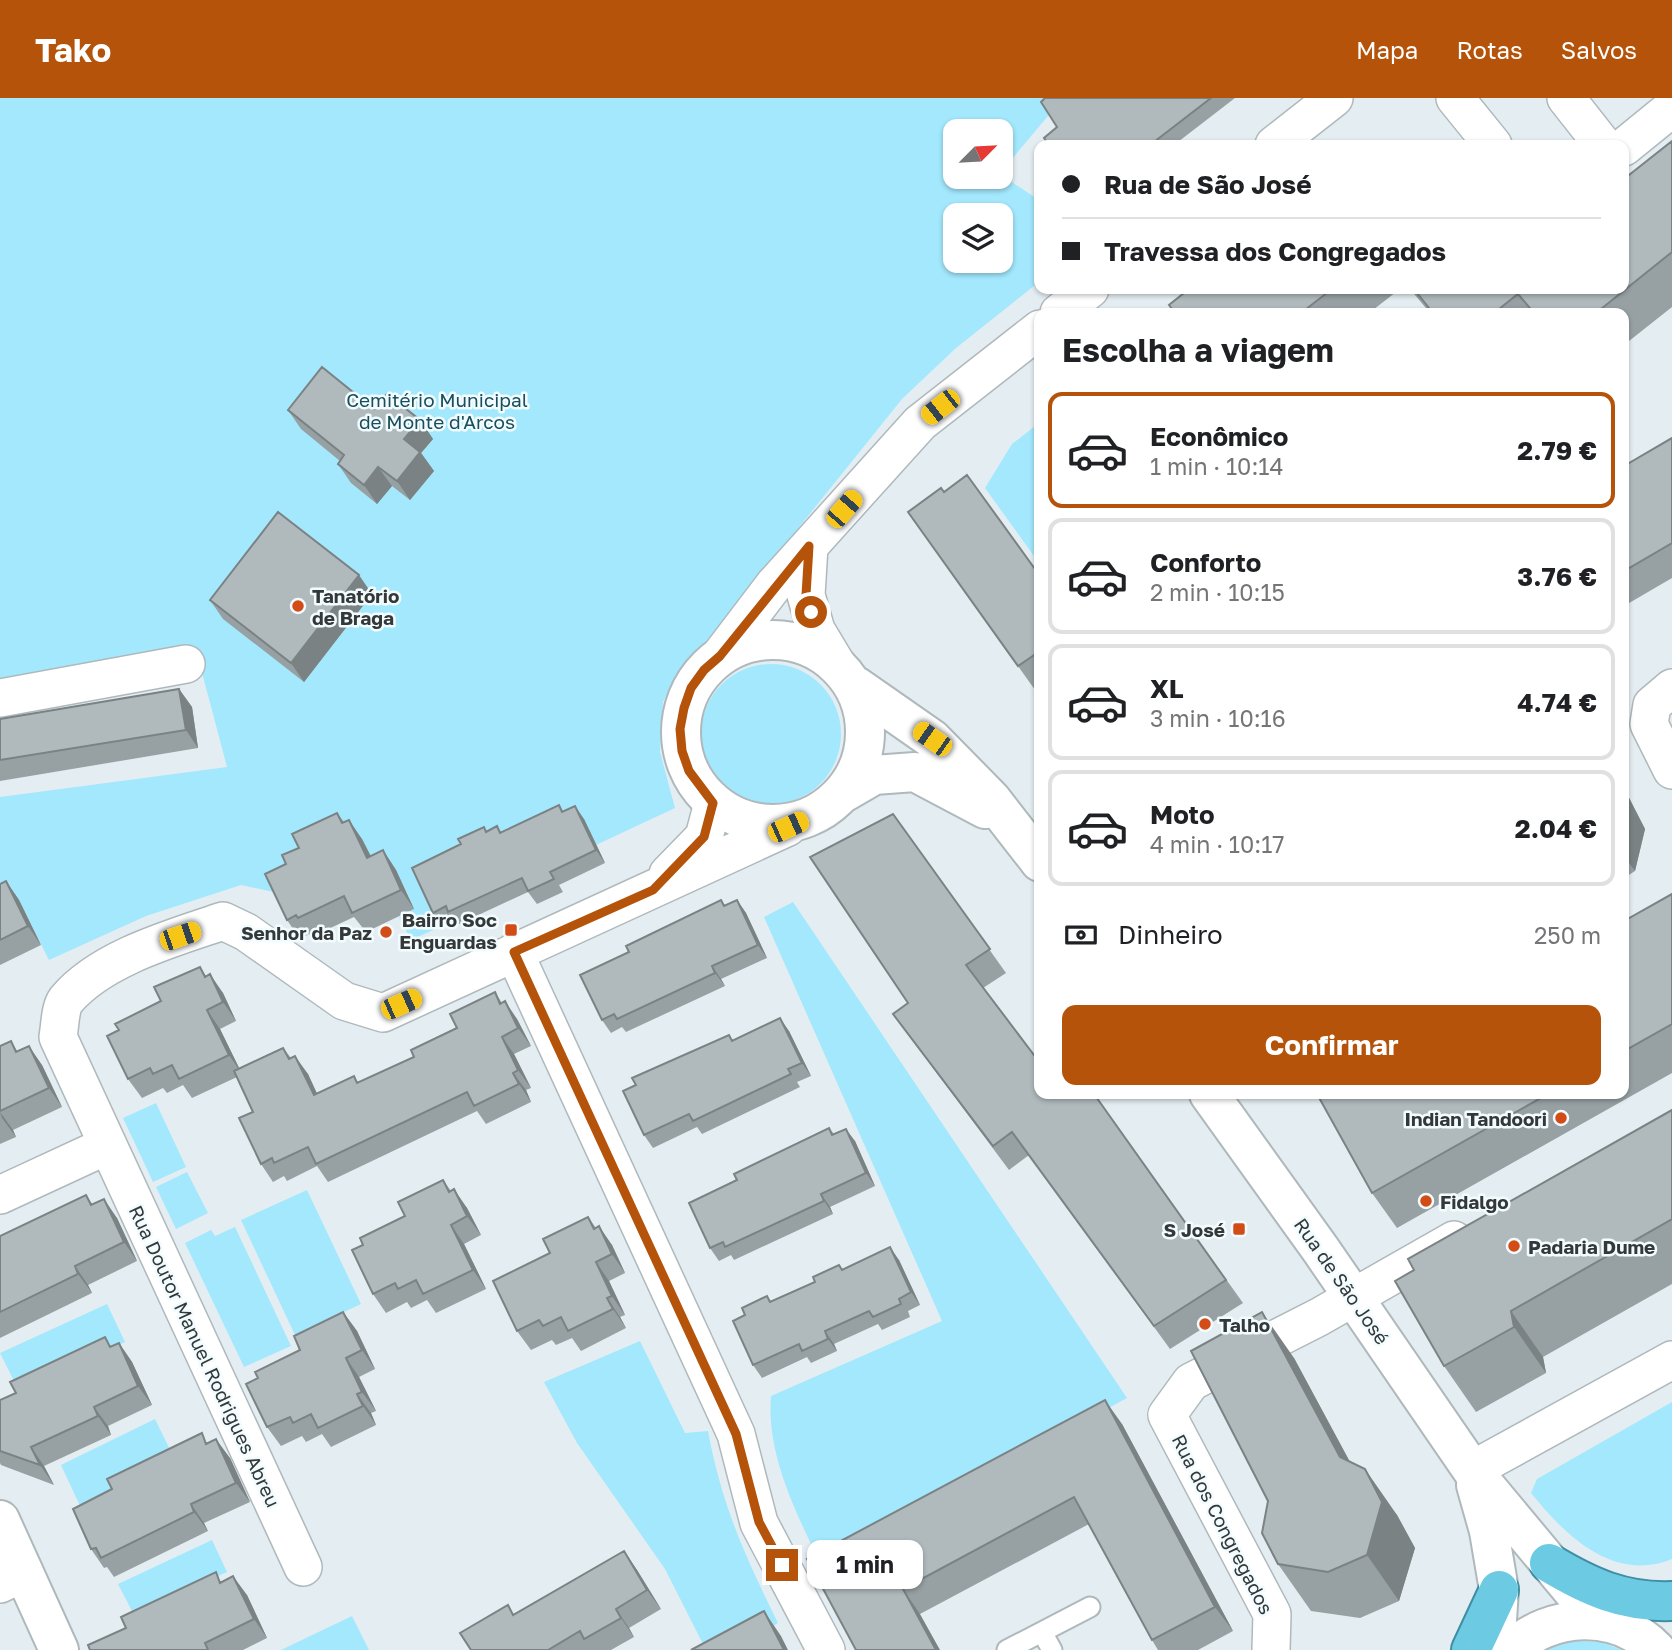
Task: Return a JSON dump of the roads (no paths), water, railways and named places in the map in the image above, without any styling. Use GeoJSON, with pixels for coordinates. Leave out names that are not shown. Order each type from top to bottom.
{"type":"FeatureCollection","features":[{"type":"Feature","properties":{"kind":"highway"},"geometry":{"type":"LineString","coordinates":[[1549,1563],[1606,1594],[1644,1602],[1672,1601]]}},
{"type":"Feature","properties":{"kind":"highway"},"geometry":{"type":"LineString","coordinates":[[1471,1650],[1499,1590]]}},
{"type":"Feature","properties":{"kind":"highway"},"geometry":{"type":"LineString","coordinates":[[1607,1623],[1672,1601]]}},
{"type":"Feature","properties":{"kind":"street"},"geometry":{"type":"LineString","coordinates":[[1280,140],[1334,98]]}},
{"type":"Feature","properties":{"kind":"street"},"geometry":{"type":"LineString","coordinates":[[1455,98],[1489,140]]}},
{"type":"Feature","properties":{"kind":"street"},"geometry":{"type":"LineString","coordinates":[[1566,98],[1599,140]]}},
{"type":"Feature","properties":{"kind":"street"},"geometry":{"type":"LineString","coordinates":[[1629,143],[1672,108]]}},
{"type":"Feature","properties":{"kind":"street"},"geometry":{"type":"LineString","coordinates":[[1065,308],[1084,294]]}},
{"type":"Feature","properties":{"kind":"street"},"geometry":{"type":"LineString","coordinates":[[1013,825],[915,772],[874,775],[843,793],[826,808],[788,827],[752,822],[733,816],[713,803],[689,771],[680,729],[691,688],[809,546],[919,423],[1034,334]]}},
{"type":"Feature","properties":{"kind":"street"},"geometry":{"type":"LineString","coordinates":[[809,546],[806,595],[816,630],[846,676],[864,711],[864,744],[855,774],[843,793]]}},
{"type":"Feature","properties":{"kind":"street"},"geometry":{"type":"LineString","coordinates":[[720,656],[742,644],[767,639],[792,641],[817,650],[846,676],[932,739],[1013,825],[1034,854]]}},
{"type":"Feature","properties":{"kind":"street"},"geometry":{"type":"LineString","coordinates":[[0,698],[186,664]]}},
{"type":"Feature","properties":{"kind":"street"},"geometry":{"type":"LineString","coordinates":[[1672,688],[1652,705],[1649,724],[1672,770]]}},
{"type":"Feature","properties":{"kind":"street","name":"Rua Doutor Manuel Rodrigues Abreu"},"geometry":{"type":"LineString","coordinates":[[653,890],[704,837],[713,803]]}},
{"type":"Feature","properties":{"kind":"street","name":"Rua Doutor Manuel Rodrigues Abreu"},"geometry":{"type":"LineString","coordinates":[[303,1567],[58,1037],[64,1002],[97,973],[158,943],[223,921],[246,932],[344,1001],[383,1013],[788,827]]}},
{"type":"Feature","properties":{"kind":"street"},"geometry":{"type":"LineString","coordinates":[[514,952],[736,1434],[759,1522],[826,1650]]}},
{"type":"Feature","properties":{"kind":"street","name":"Rua de São José"},"geometry":{"type":"LineString","coordinates":[[1213,1099],[1354,1297],[1472,1470],[1549,1563],[1607,1623]]}},
{"type":"Feature","properties":{"kind":"street"},"geometry":{"type":"LineString","coordinates":[[0,1195],[108,1145]]}},
{"type":"Feature","properties":{"kind":"street","name":"Rua dos Congregados"},"geometry":{"type":"LineString","coordinates":[[1271,1650],[1272,1614],[1167,1415],[1191,1382],[1354,1297],[1489,1220]]}},
{"type":"Feature","properties":{"kind":"street"},"geometry":{"type":"LineString","coordinates":[[1472,1470],[1672,1360]]}},
{"type":"Feature","properties":{"kind":"street","name":"Rua de São José"},"geometry":{"type":"LineString","coordinates":[[1472,1470],[1489,1531],[1499,1590],[1495,1650]]}},
{"type":"Feature","properties":{"kind":"street"},"geometry":{"type":"LineString","coordinates":[[0,1520],[12,1578],[60,1650]]}},
{"type":"Feature","properties":{"kind":"street"},"geometry":{"type":"LineString","coordinates":[[1511,1650],[1537,1631],[1557,1623],[1607,1623],[1647,1640],[1656,1650]]}},
{"type":"Feature","properties":{"kind":"lane"},"geometry":{"type":"LineString","coordinates":[[1007,1650],[1090,1607]]}},
{"type":"Feature","properties":{"kind":"lane"},"geometry":{"type":"LineString","coordinates":[[1042,1632],[1052,1650]]}},
{"type":"Feature","properties":{"kind":"place","name":"Tanatório de Braga"},"geometry":{"type":"Point","coordinates":[298,606]}},
{"type":"Feature","properties":{"kind":"place","name":"Bairro Soc Enguardas"},"geometry":{"type":"Point","coordinates":[511,930]}},
{"type":"Feature","properties":{"kind":"place","name":"Senhor da Paz"},"geometry":{"type":"Point","coordinates":[386,932]}},
{"type":"Feature","properties":{"kind":"place","name":"Indian Tandoori"},"geometry":{"type":"Point","coordinates":[1561,1118]}},
{"type":"Feature","properties":{"kind":"place","name":"Fidalgo"},"geometry":{"type":"Point","coordinates":[1426,1201]}},
{"type":"Feature","properties":{"kind":"place","name":"S José"},"geometry":{"type":"Point","coordinates":[1239,1229]}},
{"type":"Feature","properties":{"kind":"place","name":"Padaria Dume"},"geometry":{"type":"Point","coordinates":[1514,1246]}},
{"type":"Feature","properties":{"kind":"place","name":"Talho"},"geometry":{"type":"Point","coordinates":[1205,1324]}},
{"type":"Feature","properties":{"kind":"park label","name":"Cemitério Municipal de Monte d'Arcos"},"geometry":{"type":"Point","coordinates":[437,410]}}]}
